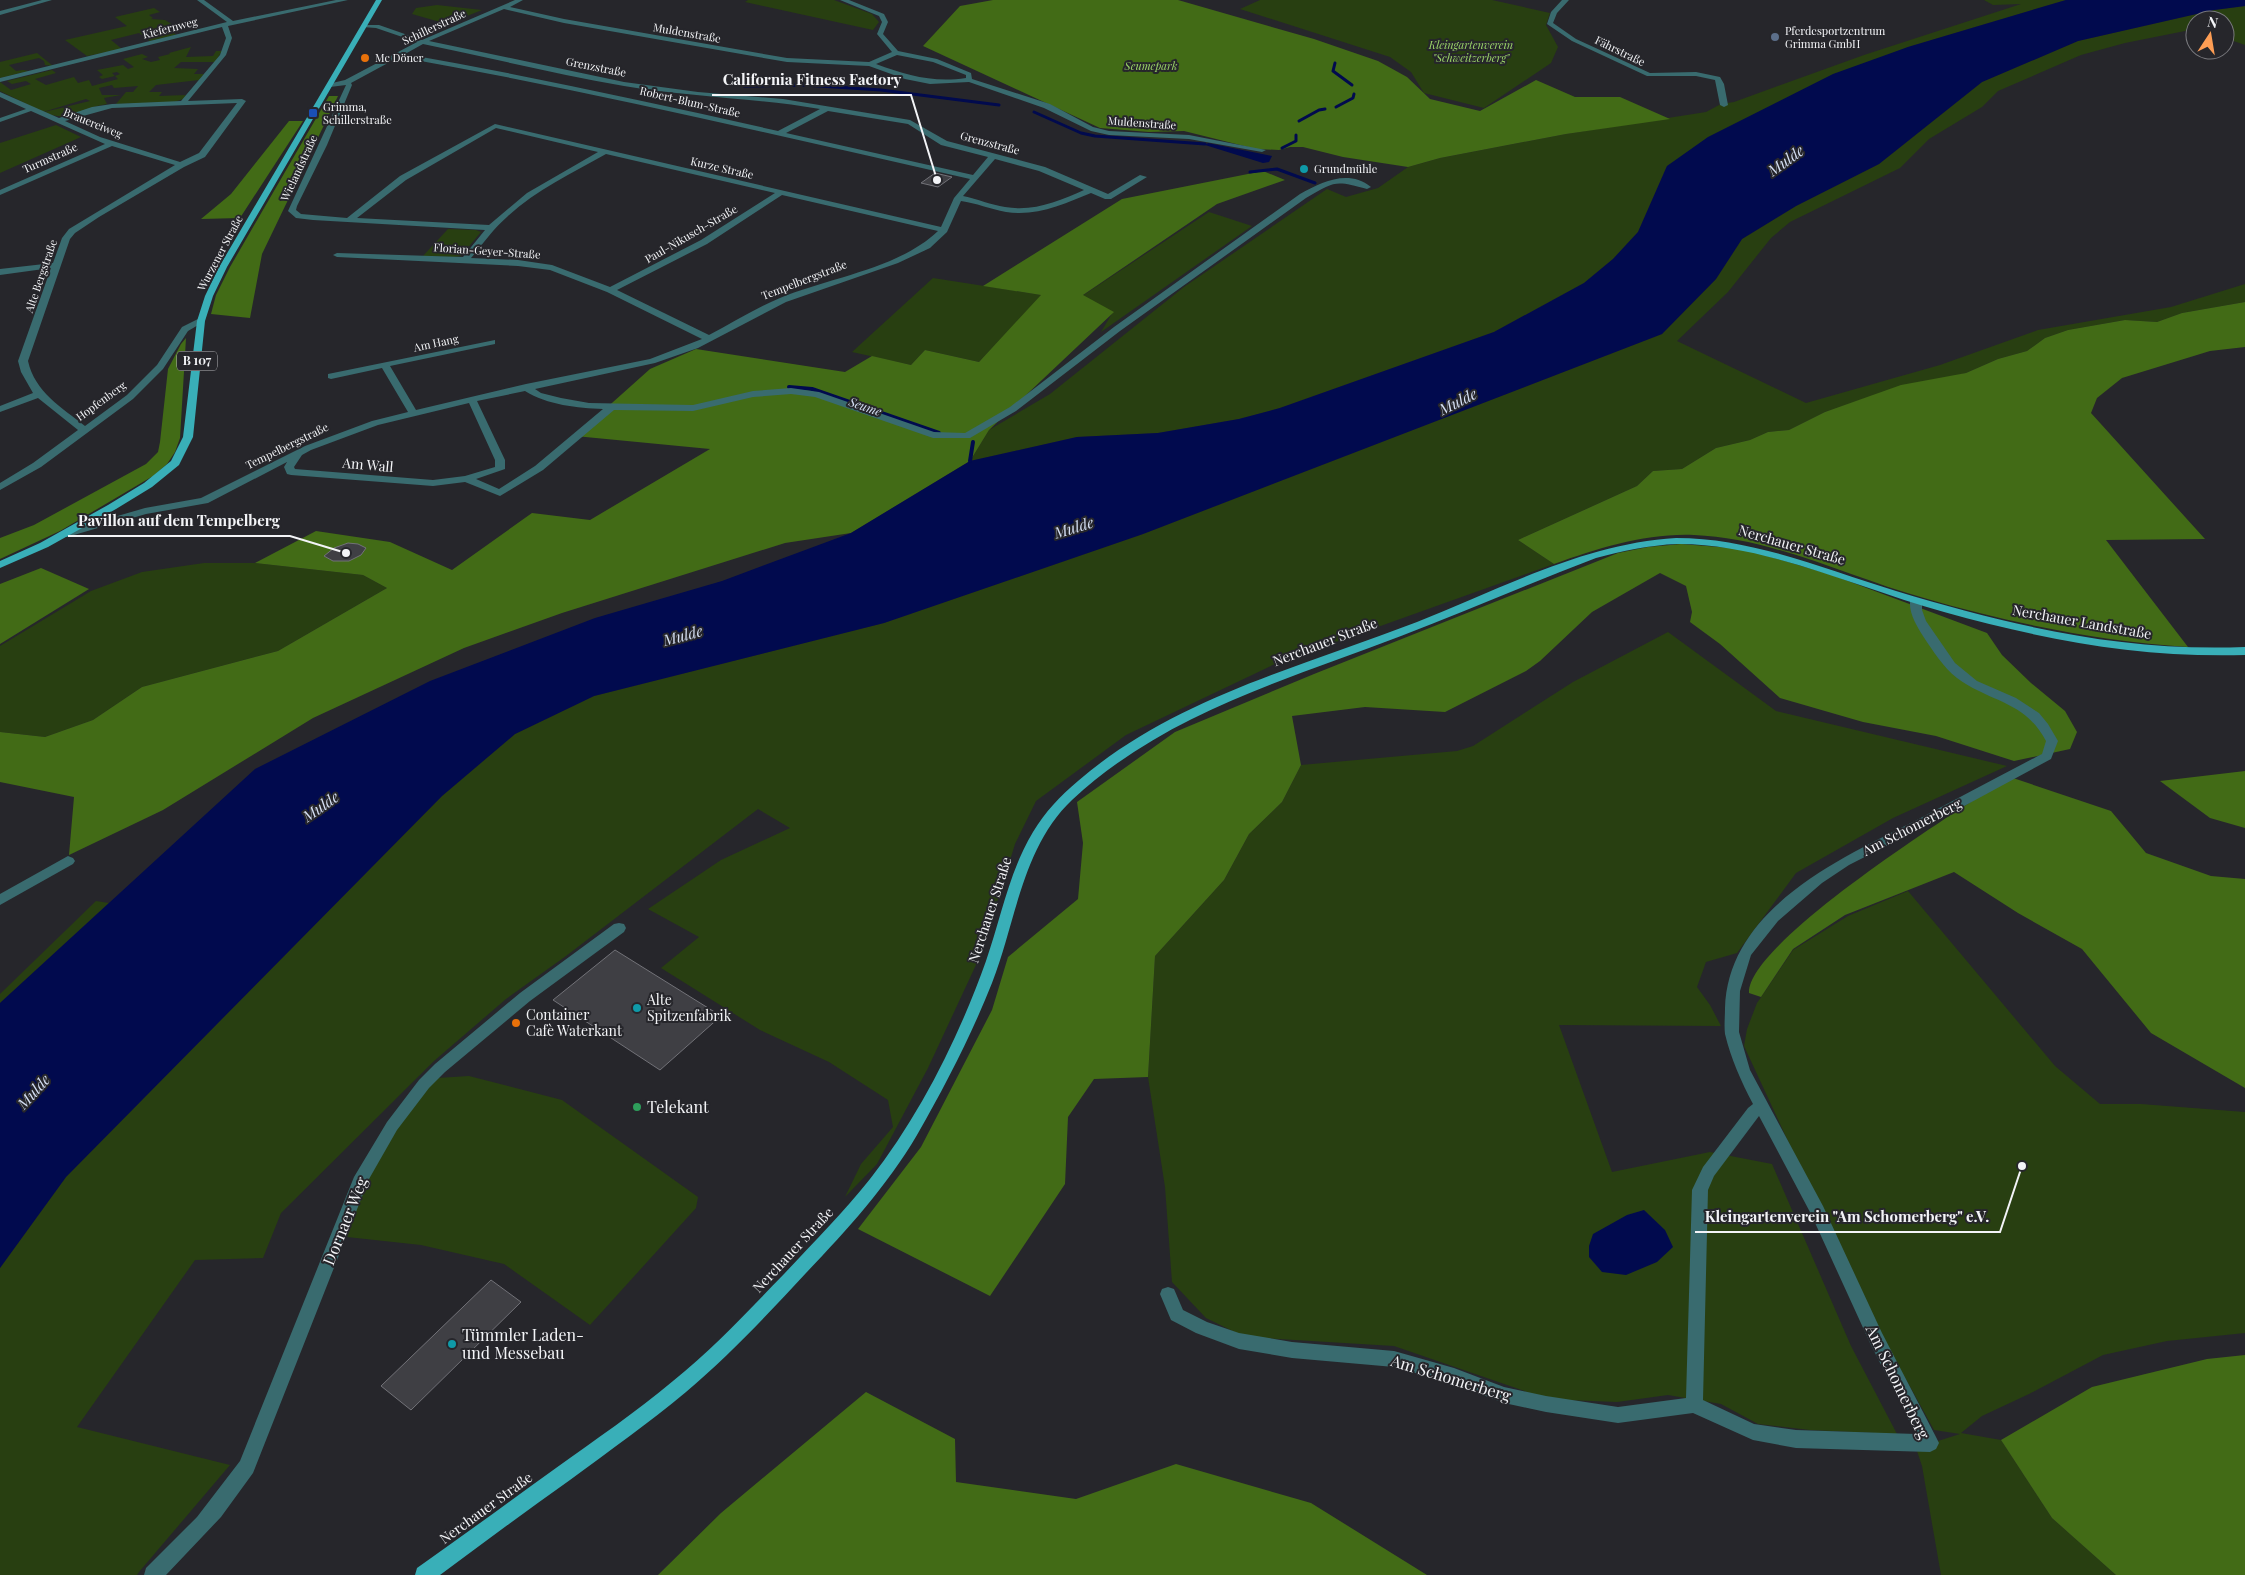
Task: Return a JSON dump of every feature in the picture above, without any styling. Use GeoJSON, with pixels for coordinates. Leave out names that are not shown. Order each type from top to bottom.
{"type":"FeatureCollection","features":[{"type":"Feature","properties":{"kind":"main road","name":"Wurzener Straße"},"geometry":{"type":"LineString","coordinates":[[0,565],[63,535],[142,489],[175,463],[188,437],[201,321],[209,296],[223,267],[379,0]]}},
{"type":"Feature","properties":{"kind":"main road","name":"Nerchauer Straße"},"geometry":{"type":"LineString","coordinates":[[424,1575],[610,1440],[689,1379],[743,1329],[865,1197],[909,1135],[965,1025],[993,959],[1026,858],[1040,829],[1060,803],[1086,779],[1125,751],[1174,723],[1282,676],[1398,633],[1559,569],[1619,549],[1653,543],[1688,541],[1743,548],[1795,562],[1916,601]]}},
{"type":"Feature","properties":{"kind":"main road","name":"Nerchauer Landstraße"},"geometry":{"type":"LineString","coordinates":[[1916,601],[2038,631],[2130,647],[2184,652],[2245,651]]}},
{"type":"Feature","properties":{"kind":"street"},"geometry":{"type":"LineString","coordinates":[[0,13],[49,0]]}},
{"type":"Feature","properties":{"kind":"street"},"geometry":{"type":"LineString","coordinates":[[58,121],[104,107],[183,103],[224,55],[230,38],[228,24],[200,0]]}},
{"type":"Feature","properties":{"kind":"street","name":"Kiefernweg"},"geometry":{"type":"LineString","coordinates":[[0,80],[228,24],[324,2],[346,0]]}},
{"type":"Feature","properties":{"kind":"street","name":"Schillerstraße"},"geometry":{"type":"LineString","coordinates":[[330,85],[347,82],[422,42],[520,0]]}},
{"type":"Feature","properties":{"kind":"street"},"geometry":{"type":"LineString","coordinates":[[843,0],[882,15],[885,22],[880,34],[896,53]]}},
{"type":"Feature","properties":{"kind":"street","name":"Fährstraße"},"geometry":{"type":"LineString","coordinates":[[1566,0],[1554,12],[1550,24],[1562,32],[1649,75],[1696,74],[1718,78],[1721,84],[1724,105]]}},
{"type":"Feature","properties":{"kind":"street","name":"Muldenstraße"},"geometry":{"type":"LineString","coordinates":[[503,7],[564,21],[788,60],[870,64],[917,81],[929,83],[946,84],[969,80],[1047,106],[1092,129],[1109,133],[1197,138],[1262,150]]}},
{"type":"Feature","properties":{"kind":"street","name":"Grenzstraße"},"geometry":{"type":"LineString","coordinates":[[364,26],[383,28],[422,42],[624,84],[698,94],[766,99],[910,122],[944,143],[1042,169],[1108,196],[1143,177]]}},
{"type":"Feature","properties":{"kind":"street","name":"Muldenstraße"},"geometry":{"type":"LineString","coordinates":[[870,64],[896,53],[905,53],[935,60],[969,74],[969,80]]}},
{"type":"Feature","properties":{"kind":"street","name":"Robert-Blum-Straße"},"geometry":{"type":"LineString","coordinates":[[399,55],[600,94],[974,178]]}},
{"type":"Feature","properties":{"kind":"street","name":"Wielandstraße"},"geometry":{"type":"LineString","coordinates":[[347,82],[349,85],[292,211],[299,216],[491,228]]}},
{"type":"Feature","properties":{"kind":"street","name":"Brauereiweg"},"geometry":{"type":"LineString","coordinates":[[0,94],[111,144],[181,164]]}},
{"type":"Feature","properties":{"kind":"street","name":"Alte Bergstraße"},"geometry":{"type":"LineString","coordinates":[[83,429],[39,394],[28,382],[23,361],[66,238],[72,231],[181,164],[202,155],[242,101],[183,103]]}},
{"type":"Feature","properties":{"kind":"street"},"geometry":{"type":"LineString","coordinates":[[778,134],[828,108]]}},
{"type":"Feature","properties":{"kind":"street"},"geometry":{"type":"LineString","coordinates":[[0,120],[31,109]]}},
{"type":"Feature","properties":{"kind":"street","name":"Kurze Straße"},"geometry":{"type":"LineString","coordinates":[[348,220],[403,178],[495,126],[944,230]]}},
{"type":"Feature","properties":{"kind":"street","name":"Turmstraße"},"geometry":{"type":"LineString","coordinates":[[0,193],[111,144]]}},
{"type":"Feature","properties":{"kind":"street"},"geometry":{"type":"LineString","coordinates":[[465,260],[504,214],[537,190],[604,152]]}},
{"type":"Feature","properties":{"kind":"street","name":"Tempelbergstraße"},"geometry":{"type":"LineString","coordinates":[[63,535],[145,511],[204,501],[297,453],[340,435],[413,413],[652,361],[678,353],[784,300],[914,253],[927,246],[944,230],[958,198],[993,156]]}},
{"type":"Feature","properties":{"kind":"street"},"geometry":{"type":"LineString","coordinates":[[526,387],[538,395],[560,401],[612,407],[694,408],[753,394],[791,391],[816,394],[933,435],[968,436],[1013,409],[1117,329],[1303,196],[1336,179],[1349,180],[1367,187]]}},
{"type":"Feature","properties":{"kind":"street"},"geometry":{"type":"LineString","coordinates":[[958,198],[974,200],[1006,210],[1041,209],[1093,189]]}},
{"type":"Feature","properties":{"kind":"street","name":"Paul-Nikusch-Straße"},"geometry":{"type":"LineString","coordinates":[[610,290],[704,242],[780,193]]}},
{"type":"Feature","properties":{"kind":"street","name":"Florian-Geyer-Straße"},"geometry":{"type":"LineString","coordinates":[[337,255],[465,260],[552,268],[610,290],[709,339]]}},
{"type":"Feature","properties":{"kind":"street"},"geometry":{"type":"LineString","coordinates":[[0,272],[56,266]]}},
{"type":"Feature","properties":{"kind":"street","name":"Hopfenberg"},"geometry":{"type":"LineString","coordinates":[[0,486],[37,465],[83,429],[130,396],[160,367],[185,330],[201,321]]}},
{"type":"Feature","properties":{"kind":"street","name":"Am Hang"},"geometry":{"type":"LineString","coordinates":[[331,376],[492,342]]}},
{"type":"Feature","properties":{"kind":"street"},"geometry":{"type":"LineString","coordinates":[[385,366],[413,413]]}},
{"type":"Feature","properties":{"kind":"street"},"geometry":{"type":"LineString","coordinates":[[0,409],[39,394]]}},
{"type":"Feature","properties":{"kind":"street","name":"Am Wall"},"geometry":{"type":"LineString","coordinates":[[297,453],[298,456],[289,467],[291,472],[433,483],[466,479],[500,469],[500,460],[472,399]]}},
{"type":"Feature","properties":{"kind":"street","name":"Am Wall"},"geometry":{"type":"LineString","coordinates":[[466,479],[500,493],[539,468],[612,407]]}},
{"type":"Feature","properties":{"kind":"street","name":"Am Schomerberg"},"geometry":{"type":"LineString","coordinates":[[1168,1294],[1177,1315],[1202,1328],[1239,1342],[1292,1350],[1394,1358],[1454,1376],[1504,1395],[1546,1404],[1618,1415],[1694,1405],[1753,1432],[1796,1438],[1930,1443],[1876,1338],[1817,1211],[1743,1070],[1732,1032],[1733,991],[1745,952],[1773,917],[1818,880],[1844,862],[2039,762],[2047,756],[2052,741],[2047,730],[2036,716],[2012,700],[1961,675],[1943,656],[1930,637],[1915,609],[1916,601]]}},
{"type":"Feature","properties":{"kind":"street"},"geometry":{"type":"LineString","coordinates":[[0,900],[68,862]]}},
{"type":"Feature","properties":{"kind":"street","name":"Dornaer Weg"},"geometry":{"type":"LineString","coordinates":[[153,1575],[190,1539],[224,1501],[247,1467],[362,1177],[392,1126],[424,1084],[440,1068],[525,997],[619,928]]}},
{"type":"Feature","properties":{"kind":"street"},"geometry":{"type":"LineString","coordinates":[[1694,1405],[1700,1190],[1708,1172],[1753,1112],[1762,1106]]}},
{"type":"Feature","properties":{"kind":"green space"},"geometry":{"type":"Polygon","coordinates":[[[748,0],[834,0],[872,14],[879,22],[873,30],[745,2],[748,0]]]}},
{"type":"Feature","properties":{"kind":"green space","name":"Seumepark"},"geometry":{"type":"Polygon","coordinates":[[[993,0],[1178,0],[1314,39],[1378,61],[1407,77],[1430,99],[1480,111],[1536,80],[1575,97],[1620,97],[1670,119],[1566,134],[1440,158],[1408,167],[1343,157],[1303,147],[1290,147],[1279,150],[1256,149],[1184,131],[1149,132],[1100,128],[923,46],[960,6],[993,0]]]}},
{"type":"Feature","properties":{"kind":"green space","name":"Kleingartenverein \"Schweitzerberg\""},"geometry":{"type":"Polygon","coordinates":[[[1260,0],[1492,0],[1550,13],[1546,25],[1558,47],[1551,63],[1484,108],[1424,93],[1411,72],[1390,57],[1240,9],[1260,0]]]}},
{"type":"Feature","properties":{"kind":"green space"},"geometry":{"type":"Polygon","coordinates":[[[1984,0],[2066,0],[1908,47],[1802,90],[1667,166],[1638,232],[1613,259],[1584,283],[1494,332],[1280,408],[1239,419],[1158,433],[1077,437],[970,461],[989,430],[1050,394],[1184,287],[1327,189],[1346,197],[1378,188],[1408,167],[1440,158],[1566,134],[1706,112],[1721,104],[1734,102],[1864,55],[2021,4],[1993,5],[1984,0]]]}},
{"type":"Feature","properties":{"kind":"green space"},"geometry":{"type":"Polygon","coordinates":[[[437,5],[482,10],[447,24],[412,14],[416,8],[437,5]]]}},
{"type":"Feature","properties":{"kind":"green space"},"geometry":{"type":"Polygon","coordinates":[[[2245,6],[2245,45],[2235,42],[2235,10],[2214,10],[2245,6]]]}},
{"type":"Feature","properties":{"kind":"green space"},"geometry":{"type":"Polygon","coordinates":[[[154,8],[160,12],[149,15],[153,18],[151,19],[165,20],[173,25],[145,33],[154,38],[174,33],[176,35],[150,41],[139,33],[111,40],[122,49],[87,56],[65,40],[127,26],[115,17],[154,8]]]}},
{"type":"Feature","properties":{"kind":"green space"},"geometry":{"type":"Polygon","coordinates":[[[2185,17],[2185,31],[2125,43],[2081,55],[1998,91],[1982,107],[1929,139],[1900,168],[1790,222],[1771,238],[1728,292],[1677,341],[1806,403],[1940,365],[2038,330],[2171,307],[2245,284],[2245,302],[2182,313],[2157,322],[2125,320],[2068,330],[2045,338],[2027,351],[1998,359],[1966,373],[1866,398],[1825,412],[1789,430],[1768,432],[1750,440],[1716,448],[1682,469],[1653,471],[1637,486],[1518,540],[1554,564],[1277,663],[1126,735],[1036,801],[1015,844],[982,952],[928,1068],[877,1164],[845,1197],[861,1164],[893,1127],[888,1100],[829,1062],[760,1030],[661,968],[699,937],[648,909],[721,860],[790,828],[758,809],[566,956],[506,999],[434,1061],[281,1213],[263,1258],[195,1260],[77,1427],[230,1465],[137,1575],[0,1575],[0,1268],[66,1177],[442,796],[515,734],[594,696],[884,623],[1143,534],[1662,334],[1716,279],[1742,239],[1796,206],[1879,164],[1982,82],[2078,41],[2185,17]]]}},
{"type":"Feature","properties":{"kind":"green space"},"geometry":{"type":"Polygon","coordinates":[[[191,47],[186,57],[213,56],[216,51],[222,51],[215,62],[181,62],[174,68],[198,69],[194,74],[204,74],[199,80],[156,85],[149,92],[162,92],[159,96],[186,95],[183,99],[174,102],[116,104],[126,92],[133,92],[138,86],[114,88],[112,85],[99,88],[102,95],[121,95],[104,98],[107,104],[69,116],[61,116],[44,112],[90,101],[86,99],[43,112],[0,91],[0,82],[11,90],[31,84],[26,81],[12,84],[7,81],[52,70],[56,73],[35,79],[46,85],[74,77],[78,83],[89,80],[92,86],[118,79],[115,76],[102,79],[99,77],[103,75],[97,70],[123,65],[128,69],[134,67],[123,59],[142,54],[148,57],[142,59],[151,62],[160,60],[158,57],[191,47]],[[117,72],[112,73],[115,76],[120,74],[117,72]]]}},
{"type":"Feature","properties":{"kind":"green space"},"geometry":{"type":"Polygon","coordinates":[[[37,53],[53,66],[45,65],[44,61],[39,58],[9,65],[16,71],[29,71],[0,78],[0,62],[37,53]]]}},
{"type":"Feature","properties":{"kind":"green space"},"geometry":{"type":"Polygon","coordinates":[[[329,96],[338,96],[262,254],[250,318],[211,314],[216,295],[230,267],[329,96]]]}},
{"type":"Feature","properties":{"kind":"green space"},"geometry":{"type":"Polygon","coordinates":[[[289,121],[303,121],[240,218],[201,219],[231,194],[289,121]]]}},
{"type":"Feature","properties":{"kind":"green space"},"geometry":{"type":"Polygon","coordinates":[[[56,125],[81,137],[0,173],[0,143],[56,125]]]}},
{"type":"Feature","properties":{"kind":"green space"},"geometry":{"type":"Polygon","coordinates":[[[1263,171],[1285,180],[1217,204],[1083,295],[1114,312],[989,430],[970,461],[851,533],[785,543],[562,613],[464,648],[313,718],[163,810],[69,855],[74,797],[0,782],[0,732],[45,737],[93,720],[142,687],[278,651],[387,588],[363,575],[255,563],[316,531],[390,542],[452,570],[532,513],[590,520],[710,449],[575,436],[650,369],[696,349],[845,372],[872,356],[911,365],[925,350],[979,362],[1041,295],[983,286],[1122,199],[1263,171]]]}},
{"type":"Feature","properties":{"kind":"green space"},"geometry":{"type":"Polygon","coordinates":[[[1209,212],[1252,226],[1101,332],[1113,312],[1082,296],[1209,212]]]}},
{"type":"Feature","properties":{"kind":"green space"},"geometry":{"type":"Polygon","coordinates":[[[448,229],[476,230],[481,232],[461,256],[423,256],[448,229]]]}},
{"type":"Feature","properties":{"kind":"green space"},"geometry":{"type":"Polygon","coordinates":[[[933,278],[1042,295],[979,362],[925,350],[911,365],[852,352],[933,278]]]}},
{"type":"Feature","properties":{"kind":"green space"},"geometry":{"type":"Polygon","coordinates":[[[2245,302],[2245,347],[2210,351],[2122,378],[2097,398],[2091,413],[2205,539],[2106,540],[2188,647],[2121,640],[2021,623],[1956,607],[1896,589],[1782,551],[1724,538],[1694,535],[1658,536],[1605,547],[1554,564],[1518,540],[1637,486],[1653,471],[1682,469],[1716,448],[1750,440],[1768,432],[1789,430],[1825,412],[1901,385],[1966,373],[1998,359],[2027,351],[2045,338],[2068,330],[2125,320],[2157,322],[2182,313],[2245,302]]]}},
{"type":"Feature","properties":{"kind":"green space"},"geometry":{"type":"Polygon","coordinates":[[[186,338],[180,438],[175,452],[167,464],[153,476],[60,531],[0,559],[0,538],[34,525],[146,464],[158,452],[168,369],[186,338]]]}},
{"type":"Feature","properties":{"kind":"green space"},"geometry":{"type":"Polygon","coordinates":[[[1681,544],[1744,549],[1832,575],[1987,633],[2002,655],[2031,683],[2065,711],[2077,732],[2070,749],[2014,761],[1936,736],[1863,722],[1780,698],[1720,644],[1690,622],[1692,612],[1686,586],[1660,573],[1592,612],[1540,661],[1526,671],[1445,712],[1365,707],[1292,716],[1301,765],[1282,802],[1249,834],[1224,880],[1155,956],[1148,1077],[1094,1079],[1068,1117],[1065,1184],[990,1296],[858,1229],[921,1147],[992,1010],[1008,957],[1078,899],[1083,843],[1077,802],[1175,732],[1314,674],[1618,553],[1648,547],[1681,544]]]}},
{"type":"Feature","properties":{"kind":"green space"},"geometry":{"type":"Polygon","coordinates":[[[204,563],[255,563],[363,575],[387,588],[278,651],[142,687],[93,720],[45,737],[0,732],[0,646],[91,591],[142,572],[204,563]]]}},
{"type":"Feature","properties":{"kind":"green space"},"geometry":{"type":"Polygon","coordinates":[[[41,568],[89,589],[0,644],[0,584],[41,568]]]}},
{"type":"Feature","properties":{"kind":"green space"},"geometry":{"type":"Polygon","coordinates":[[[1668,632],[1776,711],[2007,766],[1893,818],[1796,873],[1737,953],[1706,962],[1697,987],[1710,1005],[1721,1026],[1559,1025],[1612,1172],[1710,1152],[1772,1164],[1851,1346],[1897,1434],[1810,1430],[1758,1424],[1721,1404],[1668,1395],[1617,1402],[1566,1400],[1533,1394],[1394,1346],[1245,1337],[1206,1318],[1172,1282],[1165,1187],[1148,1077],[1155,956],[1224,880],[1249,834],[1282,802],[1301,765],[1457,751],[1473,746],[1573,682],[1668,632]]]}},
{"type":"Feature","properties":{"kind":"green space"},"geometry":{"type":"Polygon","coordinates":[[[2245,771],[2245,828],[2210,818],[2160,781],[2245,771]]]}},
{"type":"Feature","properties":{"kind":"green space"},"geometry":{"type":"Polygon","coordinates":[[[2010,777],[2111,811],[2146,853],[2211,876],[2245,879],[2245,1088],[2151,1033],[2082,949],[2018,913],[1954,872],[1845,915],[1793,949],[1761,997],[1749,993],[1758,970],[1782,942],[1819,910],[1861,877],[2010,777]]]}},
{"type":"Feature","properties":{"kind":"green space"},"geometry":{"type":"Polygon","coordinates":[[[1908,891],[2055,1066],[2100,1104],[2141,1104],[2245,1112],[2245,1333],[2167,1341],[2103,1355],[2029,1394],[1982,1416],[1961,1433],[2001,1440],[2052,1518],[2116,1575],[1941,1575],[1922,1466],[1916,1448],[1960,1434],[1934,1430],[1907,1381],[1879,1338],[1744,1046],[1747,1029],[1757,1003],[1793,950],[1848,916],[1908,891]]]}},
{"type":"Feature","properties":{"kind":"green space"},"geometry":{"type":"Polygon","coordinates":[[[96,901],[109,903],[0,1003],[0,994],[96,901]]]}},
{"type":"Feature","properties":{"kind":"green space"},"geometry":{"type":"Polygon","coordinates":[[[469,1076],[562,1100],[698,1197],[696,1208],[590,1325],[504,1264],[421,1245],[347,1237],[362,1177],[392,1126],[437,1078],[469,1076]]]}},
{"type":"Feature","properties":{"kind":"green space"},"geometry":{"type":"Polygon","coordinates":[[[2245,1355],[2245,1575],[2116,1575],[2052,1518],[2001,1440],[2092,1387],[2207,1359],[2245,1355]]]}},
{"type":"Feature","properties":{"kind":"green space"},"geometry":{"type":"Polygon","coordinates":[[[866,1392],[955,1439],[956,1482],[1076,1499],[1176,1464],[1311,1503],[1427,1575],[658,1575],[721,1513],[866,1392]]]}},
{"type":"Feature","properties":{"kind":"water","name":"Mulde"},"geometry":{"type":"Polygon","coordinates":[[[2066,0],[2245,0],[2245,6],[2214,10],[2185,10],[2185,17],[2078,41],[1982,82],[1879,164],[1796,206],[1742,239],[1716,279],[1662,334],[1143,534],[884,623],[594,696],[515,734],[442,796],[66,1177],[0,1268],[0,1003],[255,769],[430,681],[595,618],[722,581],[851,533],[970,461],[1077,437],[1158,433],[1239,419],[1280,408],[1494,332],[1584,283],[1613,259],[1638,232],[1667,166],[1708,137],[1833,74],[1908,47],[2066,0]]]}},
{"type":"Feature","properties":{"kind":"water"},"geometry":{"type":"Polygon","coordinates":[[[1208,143],[1272,156],[1269,162],[1263,163],[1205,145],[1208,143]]]}},
{"type":"Feature","properties":{"kind":"water"},"geometry":{"type":"Polygon","coordinates":[[[1644,1210],[1665,1230],[1673,1247],[1657,1262],[1626,1275],[1602,1272],[1589,1257],[1589,1246],[1593,1234],[1627,1215],[1644,1210]]]}},
{"type":"Feature","properties":{"kind":"building"},"geometry":{"type":"Polygon","coordinates":[[[935,173],[952,177],[938,187],[921,183],[935,173]]]}},
{"type":"Feature","properties":{"kind":"building"},"geometry":{"type":"Polygon","coordinates":[[[348,543],[358,544],[366,548],[361,555],[349,561],[333,561],[324,556],[334,548],[348,543]]]}},
{"type":"Feature","properties":{"kind":"building","name":"Alte Spitzenfabrik"},"geometry":{"type":"Polygon","coordinates":[[[615,950],[721,1016],[660,1070],[553,1000],[615,950]]]}},
{"type":"Feature","properties":{"kind":"building","name":"Tümmler Laden- und Messebau"},"geometry":{"type":"Polygon","coordinates":[[[491,1280],[521,1302],[411,1410],[381,1386],[491,1280]]]}},
{"type":"Feature","properties":{"kind":"waterway"},"geometry":{"type":"LineString","coordinates":[[1335,63],[1333,71],[1352,85]]}},
{"type":"Feature","properties":{"kind":"waterway"},"geometry":{"type":"LineString","coordinates":[[744,86],[804,85],[881,90],[999,105]]}},
{"type":"Feature","properties":{"kind":"waterway"},"geometry":{"type":"LineString","coordinates":[[1336,107],[1353,98],[1354,94]]}},
{"type":"Feature","properties":{"kind":"waterway"},"geometry":{"type":"LineString","coordinates":[[1299,121],[1319,110],[1325,109]]}},
{"type":"Feature","properties":{"kind":"waterway"},"geometry":{"type":"LineString","coordinates":[[1034,112],[1081,133],[1095,136],[1205,144]]}},
{"type":"Feature","properties":{"kind":"waterway"},"geometry":{"type":"LineString","coordinates":[[1282,148],[1296,141],[1296,135]]}},
{"type":"Feature","properties":{"kind":"waterway"},"geometry":{"type":"LineString","coordinates":[[1250,172],[1277,169],[1315,183]]}},
{"type":"Feature","properties":{"kind":"waterway","name":"Seume"},"geometry":{"type":"LineString","coordinates":[[789,387],[812,389],[939,433]]}},
{"type":"Feature","properties":{"kind":"waterway","name":"Seume"},"geometry":{"type":"LineString","coordinates":[[970,461],[973,442]]}},
{"type":"Feature","properties":{"kind":"place","name":"Pferdesportzentrum Grimma GmbH"},"geometry":{"type":"Point","coordinates":[1775,37]}},
{"type":"Feature","properties":{"kind":"place","name":"Mc Döner"},"geometry":{"type":"Point","coordinates":[365,58]}},
{"type":"Feature","properties":{"kind":"place","name":"Grimma, Schillerstraße"},"geometry":{"type":"Point","coordinates":[313,113]}},
{"type":"Feature","properties":{"kind":"place","name":"Grundmühle"},"geometry":{"type":"Point","coordinates":[1304,169]}},
{"type":"Feature","properties":{"kind":"place","name":"California Fitness Factory"},"geometry":{"type":"Point","coordinates":[937,180]}},
{"type":"Feature","properties":{"kind":"place","name":"Pavillon auf dem Tempelberg"},"geometry":{"type":"Point","coordinates":[346,553]}},
{"type":"Feature","properties":{"kind":"place","name":"Alte Spitzenfabrik"},"geometry":{"type":"Point","coordinates":[637,1008]}},
{"type":"Feature","properties":{"kind":"place","name":"Container Cafè Waterkant"},"geometry":{"type":"Point","coordinates":[516,1023]}},
{"type":"Feature","properties":{"kind":"place","name":"Telekant"},"geometry":{"type":"Point","coordinates":[637,1107]}},
{"type":"Feature","properties":{"kind":"place","name":"Kleingartenverein \"Am Schomerberg\" e.V."},"geometry":{"type":"Point","coordinates":[2022,1166]}},
{"type":"Feature","properties":{"kind":"place","name":"Tümmler Laden- und Messebau"},"geometry":{"type":"Point","coordinates":[452,1344]}}]}
